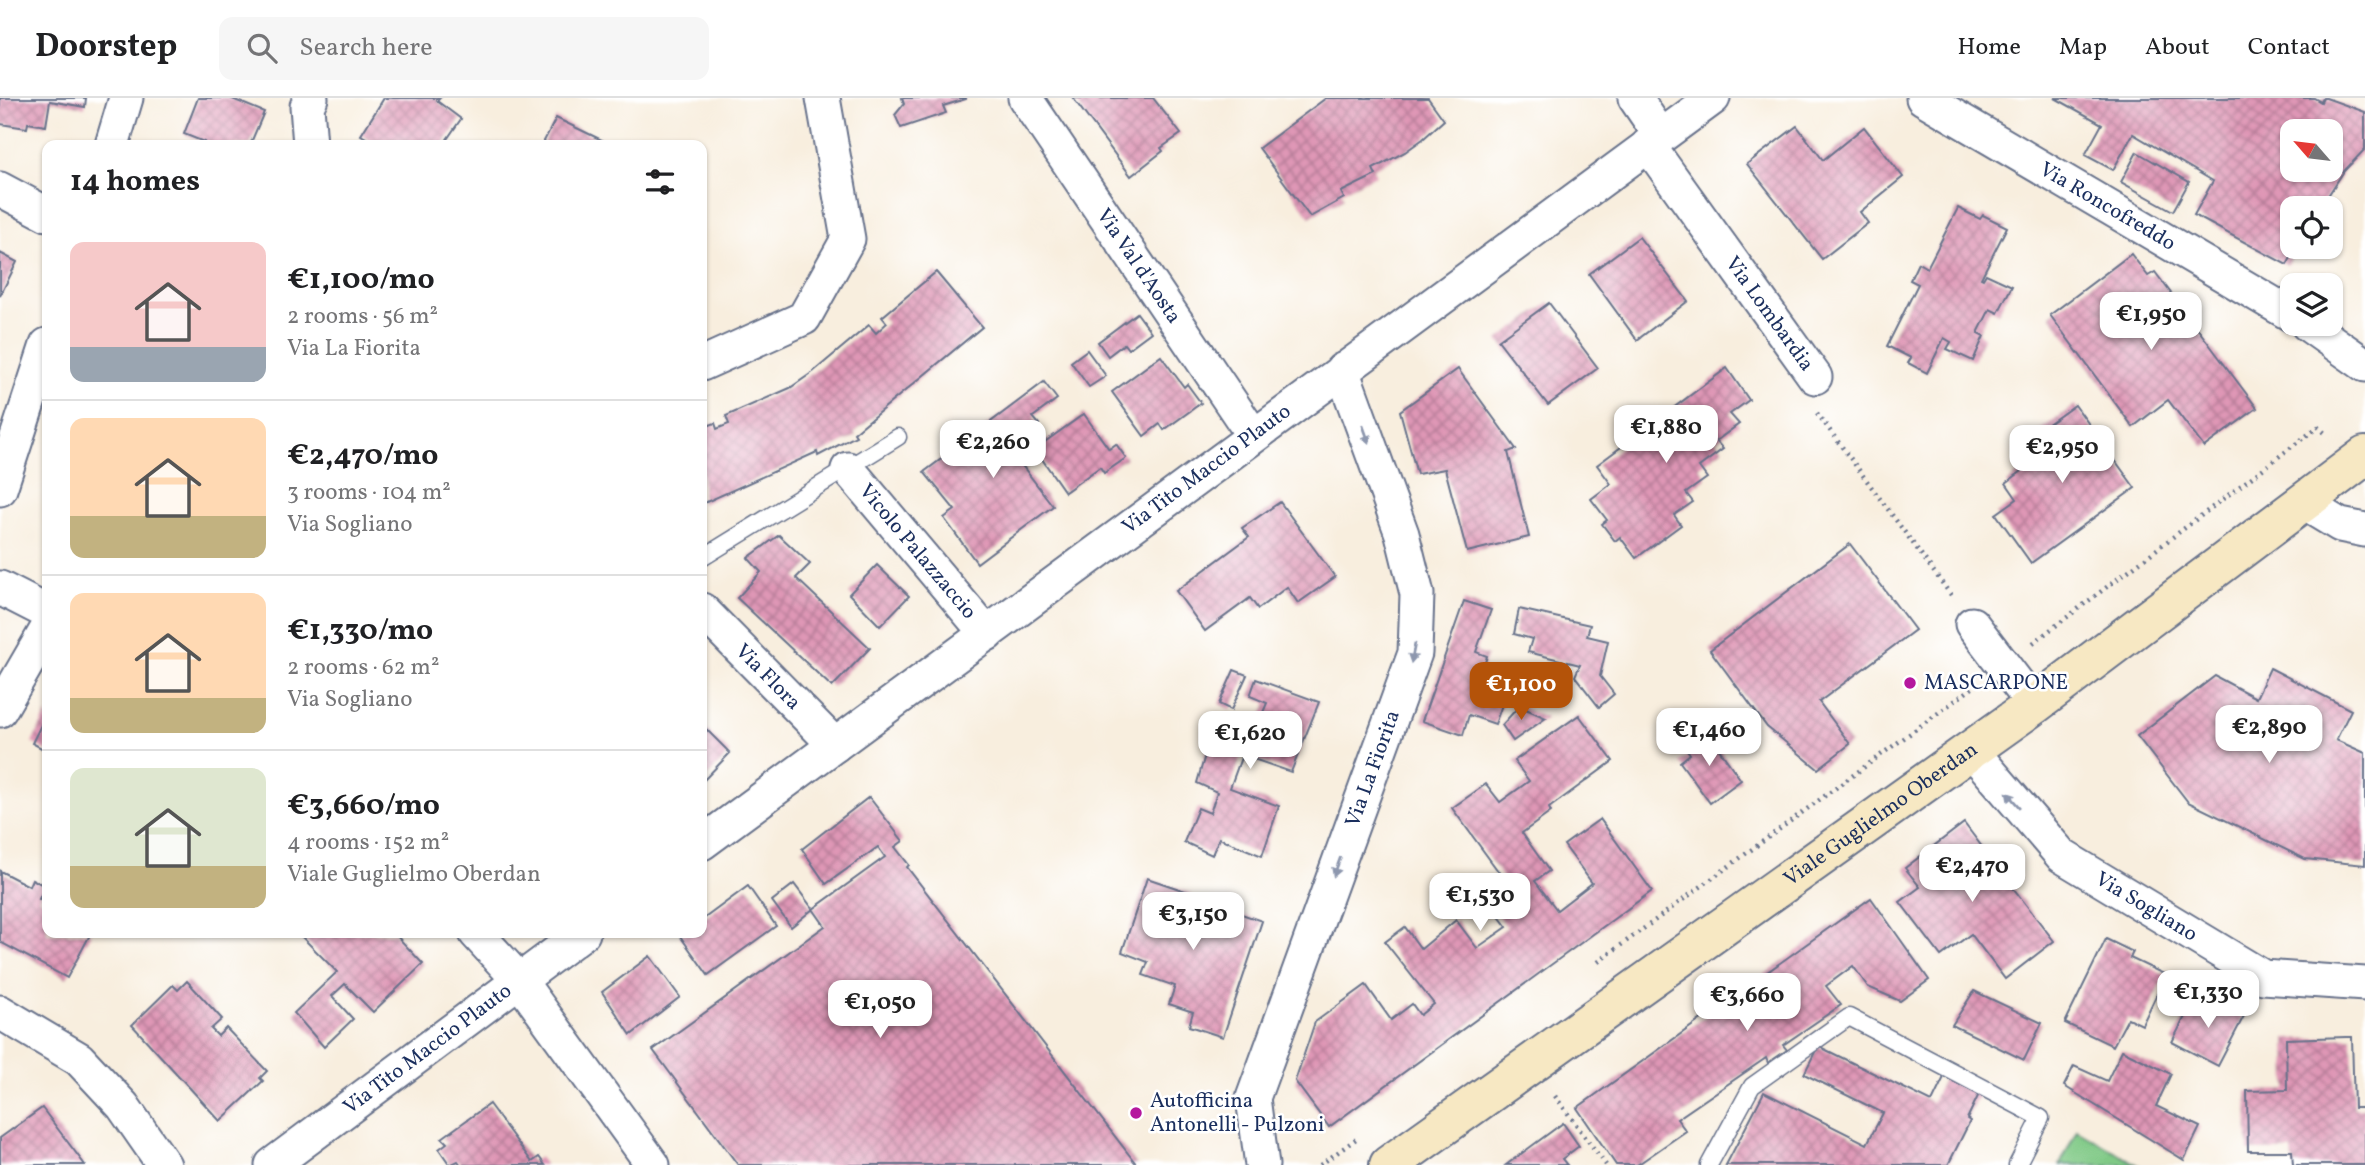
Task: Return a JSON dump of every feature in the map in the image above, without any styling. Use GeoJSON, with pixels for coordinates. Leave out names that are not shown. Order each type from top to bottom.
{"type":"FeatureCollection","features":[{"type":"Feature","properties":{"kind":"main road","name":"Viale Guglielmo Oberdan"},"geometry":{"type":"LineString","coordinates":[[1389,1165],[2034,705],[2361,459]]}},
{"type":"Feature","properties":{"kind":"street"},"geometry":{"type":"LineString","coordinates":[[114,140],[127,98]]}},
{"type":"Feature","properties":{"kind":"street"},"geometry":{"type":"LineString","coordinates":[[310,140],[307,106],[311,98]]}},
{"type":"Feature","properties":{"kind":"street"},"geometry":{"type":"LineString","coordinates":[[707,362],[804,318],[848,239],[823,98]]}},
{"type":"Feature","properties":{"kind":"street","name":"Via Val d'Aosta"},"geometry":{"type":"LineString","coordinates":[[1025,98],[1253,435]]}},
{"type":"Feature","properties":{"kind":"street","name":"Via Lombardia"},"geometry":{"type":"LineString","coordinates":[[1635,98],[1654,141],[1815,377]]}},
{"type":"Feature","properties":{"kind":"street","name":"Via Tito Maccio Plauto"},"geometry":{"type":"LineString","coordinates":[[707,840],[1713,98]]}},
{"type":"Feature","properties":{"kind":"street","name":"Via Roncofreddo"},"geometry":{"type":"LineString","coordinates":[[1923,98],[2280,308]]}},
{"type":"Feature","properties":{"kind":"street"},"geometry":{"type":"LineString","coordinates":[[0,189],[42,211]]}},
{"type":"Feature","properties":{"kind":"street"},"geometry":{"type":"LineString","coordinates":[[2324,336],[2365,365]]}},
{"type":"Feature","properties":{"kind":"street"},"geometry":{"type":"LineString","coordinates":[[0,489],[42,360]]}},
{"type":"Feature","properties":{"kind":"street","name":"Via La Fiorita"},"geometry":{"type":"LineString","coordinates":[[1256,1162],[1253,1098],[1415,653],[1417,594],[1402,534],[1342,370]]}},
{"type":"Feature","properties":{"kind":"street","name":"Vicolo Palazzaccio"},"geometry":{"type":"LineString","coordinates":[[848,469],[987,634]]}},
{"type":"Feature","properties":{"kind":"street"},"geometry":{"type":"LineString","coordinates":[[2302,502],[2340,525],[2365,530]]}},
{"type":"Feature","properties":{"kind":"street"},"geometry":{"type":"LineString","coordinates":[[0,587],[42,609]]}},
{"type":"Feature","properties":{"kind":"street","name":"Via Flora"},"geometry":{"type":"LineString","coordinates":[[707,615],[835,745]]}},
{"type":"Feature","properties":{"kind":"street"},"geometry":{"type":"LineString","coordinates":[[1972,624],[2034,705]]}},
{"type":"Feature","properties":{"kind":"street"},"geometry":{"type":"LineString","coordinates":[[0,710],[42,638]]}},
{"type":"Feature","properties":{"kind":"street","name":"Via Sogliano"},"geometry":{"type":"LineString","coordinates":[[1970,750],[2063,856],[2263,977],[2365,984]]}},
{"type":"Feature","properties":{"kind":"street"},"geometry":{"type":"LineString","coordinates":[[481,938],[519,980],[653,1165]]}},
{"type":"Feature","properties":{"kind":"street","name":"Via Tito Maccio Plauto"},"geometry":{"type":"LineString","coordinates":[[272,1165],[576,938]]}},
{"type":"Feature","properties":{"kind":"street"},"geometry":{"type":"LineString","coordinates":[[0,1012],[79,1059],[123,1106],[164,1165]]}},
{"type":"Feature","properties":{"kind":"lane"},"geometry":{"type":"LineString","coordinates":[[707,555],[898,437]]}},
{"type":"Feature","properties":{"kind":"lane"},"geometry":{"type":"LineString","coordinates":[[1709,1165],[1752,1086],[1849,1017],[2041,1118],[2017,1165]]}},
{"type":"Feature","properties":{"kind":"path","name":"Via Lombardia"},"geometry":{"type":"LineString","coordinates":[[1815,377],[1815,410],[1972,624]]}},
{"type":"Feature","properties":{"kind":"path"},"geometry":{"type":"LineString","coordinates":[[1589,968],[2004,665],[2318,427],[2361,459]]}},
{"type":"Feature","properties":{"kind":"path"},"geometry":{"type":"LineString","coordinates":[[1531,1064],[1606,1165]]}},
{"type":"Feature","properties":{"kind":"path"},"geometry":{"type":"LineString","coordinates":[[1320,1165],[1365,1132]]}},
{"type":"Feature","properties":{"kind":"green space"},"geometry":{"type":"Polygon","coordinates":[[[2077,1130],[2138,1165],[2060,1165],[2077,1130]]]}},
{"type":"Feature","properties":{"kind":"building"},"geometry":{"type":"Polygon","coordinates":[[[0,98],[86,98],[85,107],[50,101],[46,126],[28,123],[27,128],[0,124],[0,98]]]}},
{"type":"Feature","properties":{"kind":"building"},"geometry":{"type":"Polygon","coordinates":[[[198,98],[230,98],[264,112],[252,140],[199,140],[184,134],[198,98]]]}},
{"type":"Feature","properties":{"kind":"building"},"geometry":{"type":"Polygon","coordinates":[[[384,98],[440,98],[437,101],[461,119],[446,140],[370,140],[361,135],[384,98]]]}},
{"type":"Feature","properties":{"kind":"building"},"geometry":{"type":"Polygon","coordinates":[[[902,98],[966,99],[943,106],[946,113],[901,128],[895,115],[904,104],[902,98]]]}},
{"type":"Feature","properties":{"kind":"building"},"geometry":{"type":"Polygon","coordinates":[[[1073,98],[1153,98],[1181,134],[1161,148],[1163,151],[1131,176],[1073,98]]]}},
{"type":"Feature","properties":{"kind":"building"},"geometry":{"type":"Polygon","coordinates":[[[1326,98],[1428,98],[1444,120],[1405,152],[1373,169],[1376,175],[1341,192],[1344,198],[1310,217],[1259,148],[1326,98]]]}},
{"type":"Feature","properties":{"kind":"building"},"geometry":{"type":"Polygon","coordinates":[[[2055,98],[2314,98],[2321,102],[2326,98],[2365,112],[2365,149],[2343,173],[2343,119],[2280,119],[2280,182],[2337,182],[2328,196],[2280,196],[2280,259],[2290,259],[2287,265],[2194,215],[2213,181],[2133,134],[2113,170],[2085,155],[2102,124],[2055,98]]]}},
{"type":"Feature","properties":{"kind":"building"},"geometry":{"type":"Polygon","coordinates":[[[556,118],[602,140],[545,140],[556,118]]]}},
{"type":"Feature","properties":{"kind":"building"},"geometry":{"type":"Polygon","coordinates":[[[1797,126],[1823,160],[1864,127],[1903,177],[1860,212],[1868,223],[1822,259],[1747,164],[1797,126]]]}},
{"type":"Feature","properties":{"kind":"building"},"geometry":{"type":"Polygon","coordinates":[[[2137,152],[2189,182],[2173,211],[2121,182],[2137,152]]]}},
{"type":"Feature","properties":{"kind":"building"},"geometry":{"type":"Polygon","coordinates":[[[1958,208],[1980,219],[1983,215],[2007,227],[1981,278],[1986,274],[2012,286],[1998,313],[1990,309],[1978,333],[1984,336],[1973,361],[1947,349],[1951,342],[1944,338],[1927,373],[1908,363],[1911,358],[1887,346],[1918,284],[1910,280],[1918,263],[1927,268],[1958,208]]]}},
{"type":"Feature","properties":{"kind":"building"},"geometry":{"type":"Polygon","coordinates":[[[1639,237],[1688,301],[1637,340],[1589,274],[1639,237]]]}},
{"type":"Feature","properties":{"kind":"building"},"geometry":{"type":"Polygon","coordinates":[[[0,253],[17,262],[0,296],[0,253]]]}},
{"type":"Feature","properties":{"kind":"building"},"geometry":{"type":"Polygon","coordinates":[[[2131,254],[2148,276],[2155,272],[2257,408],[2204,447],[2168,400],[2133,427],[2050,315],[2131,254]]]}},
{"type":"Feature","properties":{"kind":"building"},"geometry":{"type":"Polygon","coordinates":[[[936,272],[982,327],[854,433],[856,436],[818,456],[817,452],[707,502],[707,426],[715,423],[717,429],[729,424],[726,416],[790,388],[869,325],[876,333],[887,323],[882,317],[936,272]]]}},
{"type":"Feature","properties":{"kind":"building"},"geometry":{"type":"Polygon","coordinates":[[[1549,303],[1598,368],[1548,405],[1498,340],[1549,303]]]}},
{"type":"Feature","properties":{"kind":"building"},"geometry":{"type":"Polygon","coordinates":[[[1137,313],[1151,332],[1128,349],[1124,344],[1108,356],[1098,342],[1137,313]]]}},
{"type":"Feature","properties":{"kind":"building"},"geometry":{"type":"Polygon","coordinates":[[[1087,350],[1106,376],[1089,387],[1071,362],[1087,350]]]}},
{"type":"Feature","properties":{"kind":"building"},"geometry":{"type":"Polygon","coordinates":[[[1161,356],[1184,387],[1187,384],[1201,403],[1164,430],[1160,424],[1144,436],[1112,392],[1161,356]]]}},
{"type":"Feature","properties":{"kind":"building"},"geometry":{"type":"Polygon","coordinates":[[[1727,368],[1749,400],[1730,414],[1739,424],[1716,441],[1723,449],[1699,467],[1707,478],[1686,493],[1693,502],[1674,515],[1681,525],[1636,558],[1620,537],[1615,541],[1602,524],[1607,520],[1591,499],[1611,484],[1597,465],[1727,368]]]}},
{"type":"Feature","properties":{"kind":"building"},"geometry":{"type":"Polygon","coordinates":[[[1458,369],[1516,449],[1508,452],[1529,537],[1467,552],[1445,469],[1417,474],[1400,411],[1458,369]]]}},
{"type":"Feature","properties":{"kind":"building"},"geometry":{"type":"Polygon","coordinates":[[[1044,382],[1057,399],[1033,417],[1039,424],[1008,447],[1053,506],[977,563],[944,518],[955,510],[924,472],[1044,382]]]}},
{"type":"Feature","properties":{"kind":"building"},"geometry":{"type":"Polygon","coordinates":[[[2075,405],[2135,488],[2031,563],[1996,514],[2017,499],[2006,483],[2030,465],[2024,458],[2034,451],[2026,440],[2075,405]]]}},
{"type":"Feature","properties":{"kind":"building"},"geometry":{"type":"Polygon","coordinates":[[[1084,414],[1109,449],[1116,444],[1126,458],[1104,473],[1100,467],[1065,492],[1035,449],[1084,414]]]}},
{"type":"Feature","properties":{"kind":"building"},"geometry":{"type":"Polygon","coordinates":[[[1280,502],[1335,577],[1298,603],[1287,587],[1258,609],[1250,598],[1205,631],[1176,591],[1249,537],[1242,528],[1280,502]]]}},
{"type":"Feature","properties":{"kind":"building"},"geometry":{"type":"Polygon","coordinates":[[[779,535],[810,564],[796,578],[870,648],[832,687],[737,598],[761,572],[748,558],[779,535]]]}},
{"type":"Feature","properties":{"kind":"building"},"geometry":{"type":"Polygon","coordinates":[[[1850,544],[1915,630],[1819,702],[1850,744],[1818,769],[1767,727],[1710,650],[1850,544]]]}},
{"type":"Feature","properties":{"kind":"building"},"geometry":{"type":"Polygon","coordinates":[[[877,565],[909,596],[880,626],[849,594],[877,565]]]}},
{"type":"Feature","properties":{"kind":"building"},"geometry":{"type":"Polygon","coordinates":[[[1464,601],[1491,610],[1476,652],[1487,656],[1483,669],[1500,675],[1493,695],[1504,699],[1495,724],[1469,715],[1463,735],[1422,721],[1464,601]]]}},
{"type":"Feature","properties":{"kind":"building"},"geometry":{"type":"Polygon","coordinates":[[[1519,609],[1590,625],[1587,636],[1608,641],[1600,676],[1614,694],[1599,707],[1575,676],[1580,665],[1528,652],[1532,639],[1514,634],[1519,609]]]}},
{"type":"Feature","properties":{"kind":"building"},"geometry":{"type":"Polygon","coordinates":[[[2270,668],[2351,710],[2336,740],[2365,753],[2365,865],[2305,859],[2188,802],[2137,736],[2215,676],[2256,698],[2270,668]]]}},
{"type":"Feature","properties":{"kind":"building"},"geometry":{"type":"Polygon","coordinates":[[[1234,670],[1247,675],[1231,710],[1219,704],[1234,670]]]}},
{"type":"Feature","properties":{"kind":"building"},"geometry":{"type":"Polygon","coordinates":[[[1256,679],[1319,702],[1291,772],[1242,755],[1230,788],[1279,806],[1262,856],[1219,838],[1212,855],[1184,842],[1198,808],[1210,813],[1217,792],[1197,783],[1211,734],[1225,739],[1230,723],[1254,734],[1267,703],[1250,696],[1256,679]]]}},
{"type":"Feature","properties":{"kind":"building"},"geometry":{"type":"Polygon","coordinates":[[[1519,706],[1546,718],[1513,741],[1502,725],[1519,706]]]}},
{"type":"Feature","properties":{"kind":"building"},"geometry":{"type":"Polygon","coordinates":[[[1579,715],[1613,761],[1549,808],[1551,812],[1522,833],[1549,871],[1535,881],[1557,910],[1592,883],[1564,845],[1600,819],[1652,891],[1329,1127],[1295,1081],[1315,1022],[1366,985],[1391,1020],[1412,1004],[1420,1015],[1434,1004],[1385,942],[1405,927],[1421,949],[1456,920],[1477,948],[1507,927],[1488,902],[1509,886],[1452,808],[1486,784],[1500,802],[1529,781],[1514,761],[1579,715]]]}},
{"type":"Feature","properties":{"kind":"building"},"geometry":{"type":"Polygon","coordinates":[[[42,723],[42,748],[32,743],[42,723]]]}},
{"type":"Feature","properties":{"kind":"building"},"geometry":{"type":"Polygon","coordinates":[[[707,730],[730,753],[707,777],[707,730]]]}},
{"type":"Feature","properties":{"kind":"building"},"geometry":{"type":"Polygon","coordinates":[[[1701,733],[1707,742],[1711,738],[1741,780],[1710,803],[1680,762],[1690,754],[1684,745],[1701,733]]]}},
{"type":"Feature","properties":{"kind":"building"},"geometry":{"type":"Polygon","coordinates":[[[869,797],[903,841],[895,847],[909,865],[907,867],[1137,1165],[738,1165],[653,1050],[825,926],[813,909],[885,857],[878,847],[826,884],[802,849],[869,797]]]}},
{"type":"Feature","properties":{"kind":"building"},"geometry":{"type":"Polygon","coordinates":[[[1964,823],[1998,868],[1991,873],[2000,885],[2007,880],[2054,941],[2005,979],[1971,934],[1941,956],[1900,902],[1920,887],[1905,868],[1964,823]]]}},
{"type":"Feature","properties":{"kind":"building"},"geometry":{"type":"Polygon","coordinates":[[[0,871],[29,886],[32,879],[42,884],[39,899],[42,900],[42,938],[88,938],[67,978],[0,942],[0,871]]]}},
{"type":"Feature","properties":{"kind":"building"},"geometry":{"type":"Polygon","coordinates":[[[1147,878],[1191,893],[1185,911],[1202,916],[1207,902],[1262,921],[1223,1037],[1189,1026],[1193,1012],[1169,1004],[1175,986],[1143,975],[1148,962],[1122,952],[1147,878]]]}},
{"type":"Feature","properties":{"kind":"building"},"geometry":{"type":"Polygon","coordinates":[[[794,884],[813,909],[791,927],[772,901],[794,884]]]}},
{"type":"Feature","properties":{"kind":"building"},"geometry":{"type":"Polygon","coordinates":[[[748,886],[776,926],[708,975],[681,938],[707,938],[707,916],[748,886]]]}},
{"type":"Feature","properties":{"kind":"building"},"geometry":{"type":"Polygon","coordinates":[[[1871,898],[1929,980],[1900,1001],[1868,987],[1853,966],[1826,986],[1841,1005],[1783,1045],[1787,1050],[1768,1063],[1766,1058],[1677,1119],[1686,1131],[1637,1165],[1616,1165],[1577,1108],[1871,898]]]}},
{"type":"Feature","properties":{"kind":"building"},"geometry":{"type":"Polygon","coordinates":[[[303,938],[399,938],[423,964],[373,1012],[345,984],[332,996],[353,1019],[324,1047],[294,1013],[337,972],[303,938]]]}},
{"type":"Feature","properties":{"kind":"building"},"geometry":{"type":"Polygon","coordinates":[[[2106,939],[2133,952],[2130,958],[2166,975],[2142,1025],[2128,1018],[2113,1046],[2065,1023],[2106,939]]]}},
{"type":"Feature","properties":{"kind":"building"},"geometry":{"type":"Polygon","coordinates":[[[650,956],[680,997],[631,1035],[602,992],[650,956]]]}},
{"type":"Feature","properties":{"kind":"building"},"geometry":{"type":"Polygon","coordinates":[[[187,981],[222,1019],[211,1029],[218,1036],[226,1028],[267,1071],[260,1078],[263,1081],[220,1121],[132,1025],[173,985],[178,990],[187,981]]]}},
{"type":"Feature","properties":{"kind":"building"},"geometry":{"type":"Polygon","coordinates":[[[1974,991],[2042,1023],[2024,1060],[1952,1025],[1974,991]]]}},
{"type":"Feature","properties":{"kind":"building"},"geometry":{"type":"Polygon","coordinates":[[[2195,997],[2221,1010],[2224,1004],[2245,1014],[2218,1066],[2172,1042],[2195,997]]]}},
{"type":"Feature","properties":{"kind":"building"},"geometry":{"type":"Polygon","coordinates":[[[2352,1037],[2354,1108],[2365,1108],[2365,1165],[2293,1165],[2292,1151],[2248,1151],[2247,1091],[2287,1090],[2286,1039],[2352,1037]]]}},
{"type":"Feature","properties":{"kind":"building"},"geometry":{"type":"Polygon","coordinates":[[[1818,1046],[1932,1102],[1945,1075],[1980,1092],[1967,1119],[1970,1121],[1948,1165],[1726,1165],[1764,1092],[1867,1144],[1883,1113],[1804,1074],[1818,1046]]]}},
{"type":"Feature","properties":{"kind":"building"},"geometry":{"type":"Polygon","coordinates":[[[2122,1050],[2171,1074],[2156,1106],[2200,1127],[2184,1160],[2064,1086],[2074,1066],[2107,1081],[2122,1050]]]}},
{"type":"Feature","properties":{"kind":"building"},"geometry":{"type":"Polygon","coordinates":[[[489,1104],[532,1162],[539,1157],[545,1165],[461,1165],[458,1161],[450,1165],[439,1149],[447,1143],[442,1138],[489,1104]]]}},
{"type":"Feature","properties":{"kind":"building"},"geometry":{"type":"Polygon","coordinates":[[[42,1108],[85,1165],[0,1165],[0,1138],[42,1108]]]}},
{"type":"Feature","properties":{"kind":"building"},"geometry":{"type":"Polygon","coordinates":[[[1563,1123],[1579,1146],[1562,1159],[1567,1165],[1506,1165],[1563,1123]]]}},
{"type":"Feature","properties":{"kind":"place","name":"MASCARPONE"},"geometry":{"type":"Point","coordinates":[1910,683]}},
{"type":"Feature","properties":{"kind":"place","name":"Autofficina Antonelli - Pulzoni"},"geometry":{"type":"Point","coordinates":[1136,1113]}}]}
